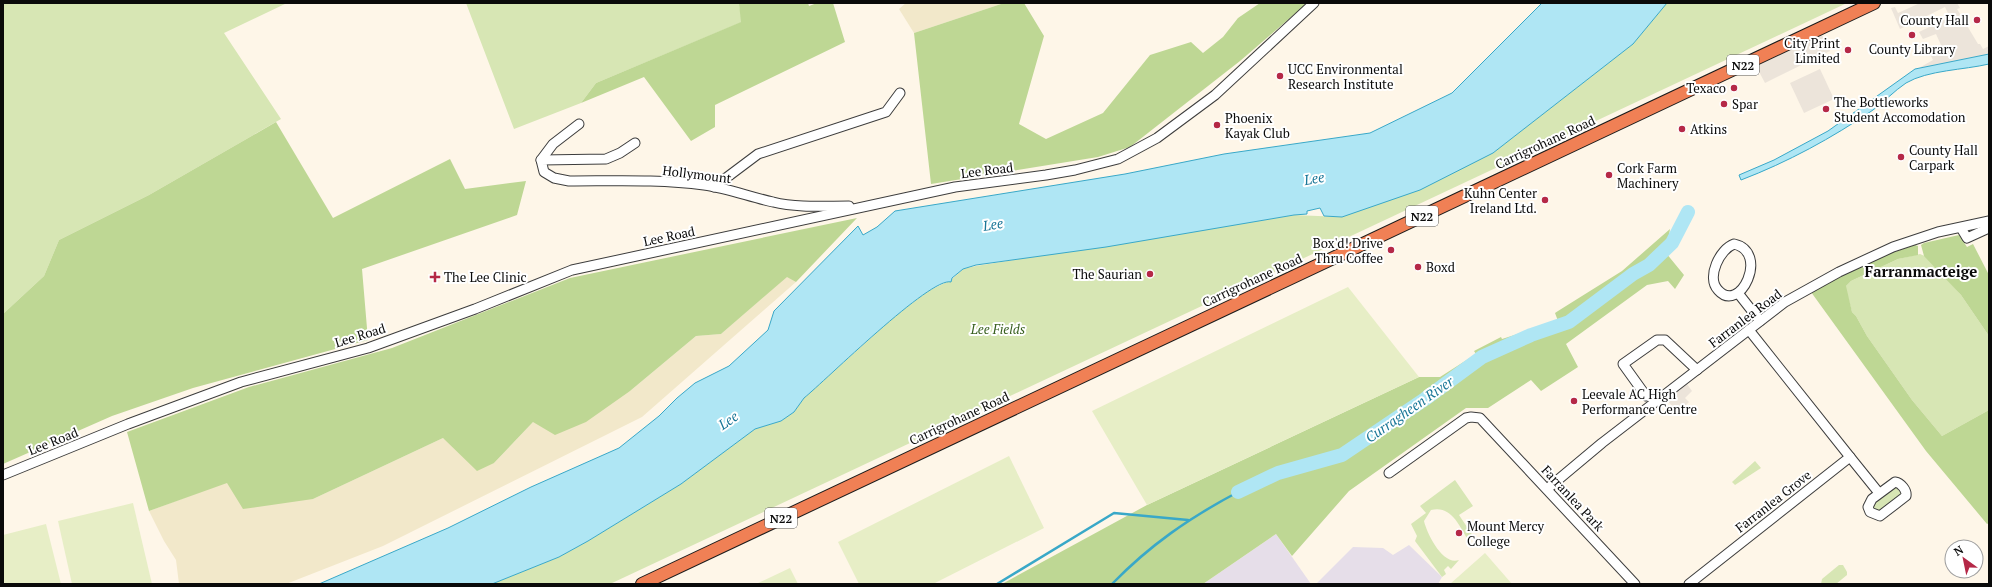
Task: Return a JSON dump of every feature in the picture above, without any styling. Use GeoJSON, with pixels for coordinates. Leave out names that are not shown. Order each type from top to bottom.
{"type":"FeatureCollection","features":[{"type":"Feature","properties":{"kind":"highway","name":"Carrigrohane Road"},"geometry":{"type":"LineString","coordinates":[[642,584],[1874,3]]}},
{"type":"Feature","properties":{"kind":"street","name":"Lee Road"},"geometry":{"type":"LineString","coordinates":[[3,475],[128,424],[241,382],[368,348],[475,309],[572,270],[956,187],[1075,170],[1118,159],[1157,138],[1215,95],[1245,69],[1310,6]]}},
{"type":"Feature","properties":{"kind":"street"},"geometry":{"type":"LineString","coordinates":[[714,187],[758,154],[886,112],[900,93]]}},
{"type":"Feature","properties":{"kind":"street"},"geometry":{"type":"LineString","coordinates":[[541,160],[553,144],[579,124]]}},
{"type":"Feature","properties":{"kind":"street"},"geometry":{"type":"LineString","coordinates":[[541,160],[606,158],[620,154],[635,143]]}},
{"type":"Feature","properties":{"kind":"street","name":"Hollymount"},"geometry":{"type":"LineString","coordinates":[[541,160],[544,172],[554,178],[570,181],[669,182],[714,187],[774,202],[860,207]]}},
{"type":"Feature","properties":{"kind":"street","name":"Farranlea Road"},"geometry":{"type":"LineString","coordinates":[[1547,489],[1602,443],[1760,321],[1786,302],[1809,288],[1872,256],[1912,240],[1989,221]]}},
{"type":"Feature","properties":{"kind":"street"},"geometry":{"type":"LineString","coordinates":[[1961,228],[1967,238],[1989,228]]}},
{"type":"Feature","properties":{"kind":"street"},"geometry":{"type":"LineString","coordinates":[[1734,244],[1745,251],[1751,263],[1748,279],[1738,293],[1729,296],[1723,294],[1716,289],[1713,280],[1718,261],[1727,248],[1734,244]]}},
{"type":"Feature","properties":{"kind":"street"},"geometry":{"type":"LineString","coordinates":[[1738,293],[1760,321]]}},
{"type":"Feature","properties":{"kind":"street"},"geometry":{"type":"LineString","coordinates":[[1749,330],[1879,493]]}},
{"type":"Feature","properties":{"kind":"street"},"geometry":{"type":"LineString","coordinates":[[1646,396],[1623,364],[1657,340],[1665,340],[1697,370]]}},
{"type":"Feature","properties":{"kind":"street","name":"Farranlea Park"},"geometry":{"type":"LineString","coordinates":[[1389,473],[1466,418],[1480,418],[1635,584]]}},
{"type":"Feature","properties":{"kind":"street","name":"Farranlea Grove"},"geometry":{"type":"LineString","coordinates":[[1689,584],[1711,565],[1850,457]]}},
{"type":"Feature","properties":{"kind":"shaded area"},"geometry":{"type":"Polygon","coordinates":[[[906,3],[1004,3],[914,33],[899,9],[906,3]]]}},
{"type":"Feature","properties":{"kind":"shaded area"},"geometry":{"type":"Polygon","coordinates":[[[1920,3],[1957,3],[1960,8],[1957,9],[1978,44],[1980,44],[1983,49],[1989,46],[1989,54],[1919,68],[1933,60],[1928,50],[1941,45],[1936,34],[1923,39],[1919,32],[1950,17],[1945,7],[1900,29],[1891,8],[1895,7],[1898,13],[1920,3]]]}},
{"type":"Feature","properties":{"kind":"shaded area"},"geometry":{"type":"Polygon","coordinates":[[[1822,35],[1830,51],[1765,83],[1756,66],[1822,35]]]}},
{"type":"Feature","properties":{"kind":"shaded area"},"geometry":{"type":"Polygon","coordinates":[[[1820,69],[1834,99],[1804,113],[1790,83],[1820,69]]]}},
{"type":"Feature","properties":{"kind":"shaded area"},"geometry":{"type":"Polygon","coordinates":[[[787,276],[796,282],[642,417],[383,546],[286,584],[179,584],[176,560],[164,541],[149,511],[227,482],[313,499],[443,438],[494,463],[533,422],[630,391],[696,336],[721,334],[787,276]]]}},
{"type":"Feature","properties":{"kind":"shaded area"},"geometry":{"type":"Polygon","coordinates":[[[1687,384],[1692,391],[1685,398],[1689,402],[1681,410],[1677,405],[1674,408],[1666,399],[1687,384]]]}},
{"type":"Feature","properties":{"kind":"shaded area"},"geometry":{"type":"Polygon","coordinates":[[[1276,534],[1311,584],[1203,584],[1276,534]]]}},
{"type":"Feature","properties":{"kind":"shaded area"},"geometry":{"type":"Polygon","coordinates":[[[1409,545],[1442,577],[1438,584],[1316,584],[1353,547],[1383,548],[1393,555],[1409,545]]]}},
{"type":"Feature","properties":{"kind":"green space"},"geometry":{"type":"Polygon","coordinates":[[[3,3],[287,3],[224,33],[281,119],[149,195],[59,240],[44,276],[3,314],[3,3]]]}},
{"type":"Feature","properties":{"kind":"green space"},"geometry":{"type":"Polygon","coordinates":[[[466,3],[740,3],[742,22],[596,83],[581,103],[514,129],[466,3]]]}},
{"type":"Feature","properties":{"kind":"green space"},"geometry":{"type":"Polygon","coordinates":[[[740,3],[808,3],[809,6],[817,3],[833,3],[845,42],[715,105],[715,127],[691,141],[644,77],[581,103],[596,83],[741,22],[740,3]]]}},
{"type":"Feature","properties":{"kind":"green space"},"geometry":{"type":"Polygon","coordinates":[[[1004,3],[1024,3],[1044,36],[1019,124],[1046,139],[1103,113],[1150,55],[1191,42],[1203,53],[1223,37],[1238,18],[1260,3],[1303,3],[1305,5],[1240,61],[1130,147],[1098,157],[931,184],[914,33],[1004,3]]]}},
{"type":"Feature","properties":{"kind":"green space","name":"Lee Fields"},"geometry":{"type":"Polygon","coordinates":[[[1667,3],[1847,3],[610,584],[492,584],[559,557],[588,541],[681,484],[755,429],[781,421],[794,412],[804,398],[894,317],[928,291],[951,280],[963,269],[1294,215],[1342,217],[1493,153],[1633,44],[1667,3]]]}},
{"type":"Feature","properties":{"kind":"green space"},"geometry":{"type":"Polygon","coordinates":[[[276,122],[333,218],[450,159],[465,189],[526,181],[517,215],[362,269],[368,340],[193,388],[112,416],[3,464],[3,314],[44,276],[59,240],[149,195],[276,122]]]}},
{"type":"Feature","properties":{"kind":"green space"},"geometry":{"type":"Polygon","coordinates":[[[857,218],[796,282],[787,277],[721,334],[696,336],[630,391],[586,422],[555,435],[533,422],[494,463],[477,471],[443,438],[313,499],[243,509],[227,483],[149,511],[127,432],[249,387],[392,348],[570,278],[857,218]]]}},
{"type":"Feature","properties":{"kind":"green space"},"geometry":{"type":"Polygon","coordinates":[[[1670,229],[1666,253],[1684,275],[1675,289],[1668,281],[1647,285],[1566,344],[1578,367],[1541,391],[1531,380],[1488,408],[1466,408],[1349,491],[1292,556],[1276,534],[1203,584],[1002,584],[1147,505],[1419,377],[1440,377],[1476,354],[1474,351],[1501,337],[1502,339],[1558,321],[1555,313],[1622,271],[1670,229]]]}},
{"type":"Feature","properties":{"kind":"green space"},"geometry":{"type":"Polygon","coordinates":[[[1959,235],[1967,247],[1973,244],[1989,275],[1989,336],[1961,295],[1924,256],[1921,245],[1924,243],[1959,235]]]}},
{"type":"Feature","properties":{"kind":"green space"},"geometry":{"type":"Polygon","coordinates":[[[1915,245],[1918,246],[1918,255],[1898,259],[1851,281],[1846,286],[1852,312],[1912,400],[1942,436],[1989,410],[1989,523],[1987,524],[1926,451],[1811,292],[1874,259],[1915,245]]]}},
{"type":"Feature","properties":{"kind":"green space"},"geometry":{"type":"Polygon","coordinates":[[[1920,254],[1927,257],[1961,295],[1989,336],[1989,410],[1942,436],[1912,400],[1867,336],[1856,316],[1852,312],[1846,290],[1846,286],[1851,281],[1898,259],[1920,254]]]}},
{"type":"Feature","properties":{"kind":"green space"},"geometry":{"type":"Polygon","coordinates":[[[1348,287],[1419,377],[1147,505],[1092,411],[1348,287]]]}},
{"type":"Feature","properties":{"kind":"green space"},"geometry":{"type":"Polygon","coordinates":[[[1009,456],[1044,528],[933,584],[859,584],[838,542],[1009,456]]]}},
{"type":"Feature","properties":{"kind":"green space"},"geometry":{"type":"Polygon","coordinates":[[[1755,461],[1761,468],[1735,485],[1732,482],[1755,461]]]}},
{"type":"Feature","properties":{"kind":"green space"},"geometry":{"type":"Polygon","coordinates":[[[1455,480],[1473,506],[1459,515],[1473,536],[1468,540],[1454,518],[1444,510],[1431,510],[1424,521],[1432,541],[1442,554],[1453,561],[1459,560],[1451,569],[1448,566],[1444,570],[1446,574],[1442,577],[1415,541],[1417,536],[1411,524],[1426,513],[1420,506],[1455,480]]]}},
{"type":"Feature","properties":{"kind":"green space"},"geometry":{"type":"Polygon","coordinates":[[[1896,487],[1902,494],[1881,512],[1875,512],[1871,506],[1875,501],[1896,487]]]}},
{"type":"Feature","properties":{"kind":"green space"},"geometry":{"type":"Polygon","coordinates":[[[133,503],[152,584],[72,584],[58,521],[133,503]]]}},
{"type":"Feature","properties":{"kind":"green space"},"geometry":{"type":"Polygon","coordinates":[[[46,524],[61,584],[3,584],[3,535],[46,524]]]}},
{"type":"Feature","properties":{"kind":"green space"},"geometry":{"type":"Polygon","coordinates":[[[1485,553],[1512,584],[1450,584],[1485,553]]]}},
{"type":"Feature","properties":{"kind":"green space"},"geometry":{"type":"Polygon","coordinates":[[[1839,565],[1843,565],[1847,575],[1836,584],[1821,584],[1822,579],[1839,565]]]}},
{"type":"Feature","properties":{"kind":"green space"},"geometry":{"type":"Polygon","coordinates":[[[790,568],[798,584],[756,584],[790,568]]]}},
{"type":"Feature","properties":{"kind":"water","name":"Lee"},"geometry":{"type":"Polygon","coordinates":[[[1542,3],[1667,3],[1633,44],[1493,153],[1420,190],[1342,217],[1324,216],[1320,208],[1307,211],[1307,214],[1106,247],[976,265],[963,269],[952,278],[951,282],[940,285],[923,295],[878,331],[804,398],[794,412],[781,421],[755,429],[681,484],[559,557],[492,584],[319,584],[448,528],[531,487],[619,448],[659,416],[695,383],[729,366],[768,330],[774,311],[858,226],[863,235],[877,227],[895,211],[1125,174],[1224,154],[1370,133],[1452,93],[1542,3]]]}},
{"type":"Feature","properties":{"kind":"water"},"geometry":{"type":"Polygon","coordinates":[[[1989,54],[1989,64],[1925,75],[1906,83],[1873,110],[1826,140],[1776,165],[1741,180],[1739,175],[1774,160],[1828,131],[1915,69],[1989,54]]]}},
{"type":"Feature","properties":{"kind":"waterway","name":"Curragheen River"},"geometry":{"type":"LineString","coordinates":[[1238,492],[1278,473],[1342,455],[1425,399],[1482,357],[1531,335],[1569,322],[1633,274],[1649,265],[1672,243],[1688,212]]}},
{"type":"Feature","properties":{"kind":"waterway","name":"Curragheen River"},"geometry":{"type":"LineString","coordinates":[[1112,584],[1141,557],[1171,533],[1203,512],[1238,492]]}},
{"type":"Feature","properties":{"kind":"waterway"},"geometry":{"type":"LineString","coordinates":[[997,584],[1114,513],[1188,520]]}},
{"type":"Feature","properties":{"kind":"place","name":"County Hall"},"geometry":{"type":"Point","coordinates":[1977,20]}},
{"type":"Feature","properties":{"kind":"place","name":"County Library"},"geometry":{"type":"Point","coordinates":[1912,35]}},
{"type":"Feature","properties":{"kind":"place","name":"City Print Limited"},"geometry":{"type":"Point","coordinates":[1848,50]}},
{"type":"Feature","properties":{"kind":"place","name":"UCC Environmental Research Institute"},"geometry":{"type":"Point","coordinates":[1280,76]}},
{"type":"Feature","properties":{"kind":"place","name":"Texaco"},"geometry":{"type":"Point","coordinates":[1734,88]}},
{"type":"Feature","properties":{"kind":"place","name":"Spar"},"geometry":{"type":"Point","coordinates":[1724,104]}},
{"type":"Feature","properties":{"kind":"place","name":"The Bottleworks Student Accomodation"},"geometry":{"type":"Point","coordinates":[1826,109]}},
{"type":"Feature","properties":{"kind":"place","name":"Phoenix Kayak Club"},"geometry":{"type":"Point","coordinates":[1217,125]}},
{"type":"Feature","properties":{"kind":"place","name":"Atkins"},"geometry":{"type":"Point","coordinates":[1682,129]}},
{"type":"Feature","properties":{"kind":"place","name":"County Hall Carpark"},"geometry":{"type":"Point","coordinates":[1901,157]}},
{"type":"Feature","properties":{"kind":"place","name":"Cork Farm Machinery"},"geometry":{"type":"Point","coordinates":[1609,175]}},
{"type":"Feature","properties":{"kind":"place","name":"Kuhn Center Ireland Ltd."},"geometry":{"type":"Point","coordinates":[1545,200]}},
{"type":"Feature","properties":{"kind":"place","name":"Box'd! Drive Thru Coffee"},"geometry":{"type":"Point","coordinates":[1391,250]}},
{"type":"Feature","properties":{"kind":"place","name":"Boxd"},"geometry":{"type":"Point","coordinates":[1418,267]}},
{"type":"Feature","properties":{"kind":"place","name":"The Saurian"},"geometry":{"type":"Point","coordinates":[1150,274]}},
{"type":"Feature","properties":{"kind":"place","name":"The Lee Clinic"},"geometry":{"type":"Point","coordinates":[435,277]}},
{"type":"Feature","properties":{"kind":"place","name":"Leevale AC High Performance Centre"},"geometry":{"type":"Point","coordinates":[1574,401]}},
{"type":"Feature","properties":{"kind":"place","name":"Mount Mercy College"},"geometry":{"type":"Point","coordinates":[1459,533]}},
{"type":"Feature","properties":{"kind":"district","name":"Farranmacteige"},"geometry":{"type":"Point","coordinates":[1921,271]}}]}
